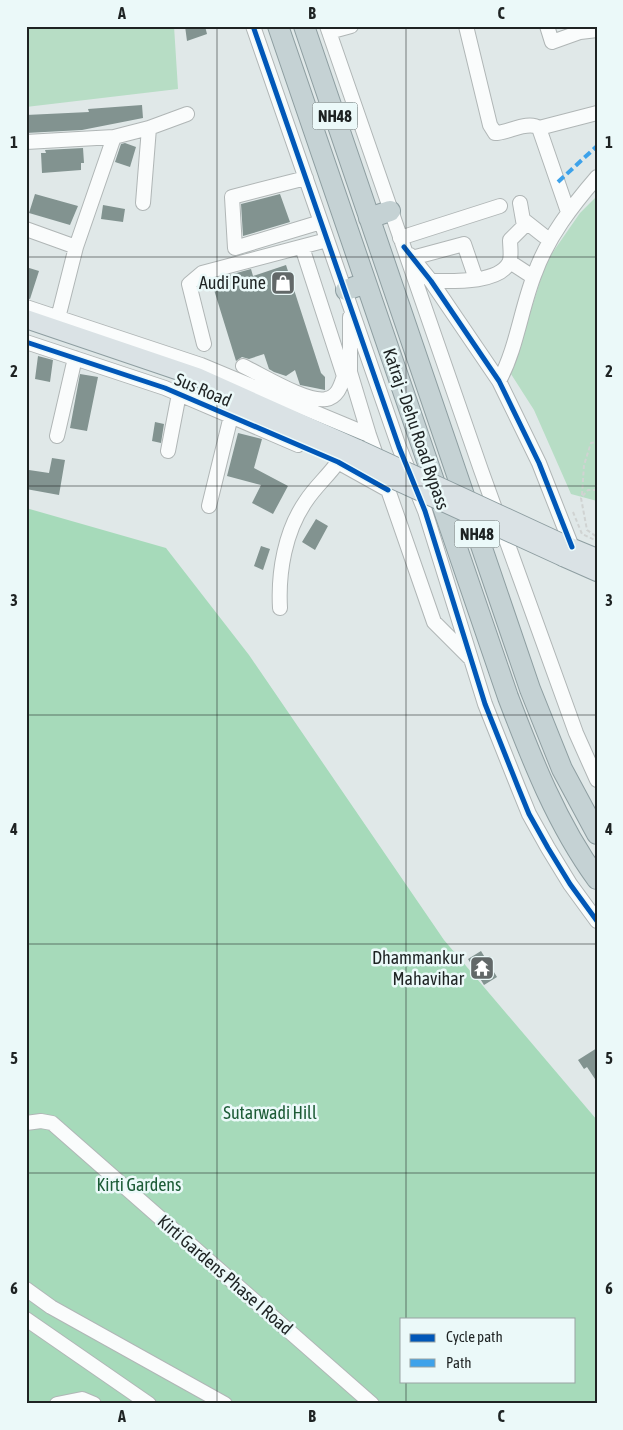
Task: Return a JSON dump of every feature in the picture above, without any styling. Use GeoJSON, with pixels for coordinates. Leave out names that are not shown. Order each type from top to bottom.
{"type":"FeatureCollection","features":[{"type":"Feature","properties":{"kind":"highway","name":"Katraj - Dehu Road Bypass"},"geometry":{"type":"LineString","coordinates":[[278,26],[528,751],[552,802],[597,879]]}},
{"type":"Feature","properties":{"kind":"highway","name":"Katraj - Dehu Road Bypass"},"geometry":{"type":"LineString","coordinates":[[304,26],[530,689],[562,769],[597,834]]}},
{"type":"Feature","properties":{"kind":"highway"},"geometry":{"type":"LineString","coordinates":[[369,218],[390,211]]}},
{"type":"Feature","properties":{"kind":"highway"},"geometry":{"type":"LineString","coordinates":[[348,298],[366,283]]}},
{"type":"Feature","properties":{"kind":"main road"},"geometry":{"type":"LineString","coordinates":[[26,319],[197,377],[349,458]]}},
{"type":"Feature","properties":{"kind":"main road"},"geometry":{"type":"LineString","coordinates":[[26,330],[120,360],[200,391],[349,458],[568,550],[597,558]]}},
{"type":"Feature","properties":{"kind":"main road"},"geometry":{"type":"LineString","coordinates":[[568,550],[597,572]]}},
{"type":"Feature","properties":{"kind":"street"},"geometry":{"type":"LineString","coordinates":[[253,26],[399,447],[425,511],[484,704],[529,814],[570,884],[597,920]]}},
{"type":"Feature","properties":{"kind":"street"},"geometry":{"type":"LineString","coordinates":[[351,26],[328,29],[390,211],[556,679],[576,733],[597,780]]}},
{"type":"Feature","properties":{"kind":"street"},"geometry":{"type":"LineString","coordinates":[[466,26],[490,125],[495,133],[502,133],[531,125],[540,128],[597,113]]}},
{"type":"Feature","properties":{"kind":"street"},"geometry":{"type":"LineString","coordinates":[[547,26],[552,42],[580,32],[597,30]]}},
{"type":"Feature","properties":{"kind":"street"},"geometry":{"type":"LineString","coordinates":[[26,142],[114,137],[149,128],[187,114]]}},
{"type":"Feature","properties":{"kind":"street"},"geometry":{"type":"LineString","coordinates":[[142,203],[149,128]]}},
{"type":"Feature","properties":{"kind":"street"},"geometry":{"type":"LineString","coordinates":[[540,128],[568,212]]}},
{"type":"Feature","properties":{"kind":"street"},"geometry":{"type":"LineString","coordinates":[[58,318],[76,247],[114,137]]}},
{"type":"Feature","properties":{"kind":"street"},"geometry":{"type":"LineString","coordinates":[[499,381],[507,367],[533,277],[550,241],[568,212],[597,177]]}},
{"type":"Feature","properties":{"kind":"street"},"geometry":{"type":"LineString","coordinates":[[306,178],[232,197],[235,248],[321,222]]}},
{"type":"Feature","properties":{"kind":"street"},"geometry":{"type":"LineString","coordinates":[[430,281],[476,279],[503,271],[510,262],[510,240],[524,226],[520,203]]}},
{"type":"Feature","properties":{"kind":"street"},"geometry":{"type":"LineString","coordinates":[[404,246],[500,206]]}},
{"type":"Feature","properties":{"kind":"street"},"geometry":{"type":"LineString","coordinates":[[524,221],[544,236]]}},
{"type":"Feature","properties":{"kind":"street"},"geometry":{"type":"LineString","coordinates":[[404,246],[461,226]]}},
{"type":"Feature","properties":{"kind":"street"},"geometry":{"type":"LineString","coordinates":[[26,229],[76,247]]}},
{"type":"Feature","properties":{"kind":"street"},"geometry":{"type":"LineString","coordinates":[[204,344],[189,284],[202,273],[327,240]]}},
{"type":"Feature","properties":{"kind":"street"},"geometry":{"type":"LineString","coordinates":[[404,246],[464,244],[476,279]]}},
{"type":"Feature","properties":{"kind":"street"},"geometry":{"type":"LineString","coordinates":[[404,246],[499,381],[539,463],[562,520],[568,550]]}},
{"type":"Feature","properties":{"kind":"street"},"geometry":{"type":"LineString","coordinates":[[243,366],[313,399],[328,399],[338,392],[344,376],[302,247]]}},
{"type":"Feature","properties":{"kind":"street"},"geometry":{"type":"LineString","coordinates":[[510,262],[533,277]]}},
{"type":"Feature","properties":{"kind":"street"},"geometry":{"type":"LineString","coordinates":[[348,298],[350,372],[369,435],[434,622],[470,659]]}},
{"type":"Feature","properties":{"kind":"street","name":"Sus Road"},"geometry":{"type":"LineString","coordinates":[[26,307],[219,371],[369,435]]}},
{"type":"Feature","properties":{"kind":"street","name":"Sus Road"},"geometry":{"type":"LineString","coordinates":[[26,342],[178,394],[231,416],[349,458],[388,490]]}},
{"type":"Feature","properties":{"kind":"street"},"geometry":{"type":"LineString","coordinates":[[57,436],[75,358]]}},
{"type":"Feature","properties":{"kind":"street"},"geometry":{"type":"LineString","coordinates":[[168,451],[178,394]]}},
{"type":"Feature","properties":{"kind":"street"},"geometry":{"type":"LineString","coordinates":[[210,506],[231,416]]}},
{"type":"Feature","properties":{"kind":"street"},"geometry":{"type":"LineString","coordinates":[[280,608],[278,586],[290,536],[306,501],[349,458]]}},
{"type":"Feature","properties":{"kind":"street","name":"Kirti Gardens Phase I Road"},"geometry":{"type":"LineString","coordinates":[[26,1123],[41,1121],[52,1123],[372,1404]]}},
{"type":"Feature","properties":{"kind":"street"},"geometry":{"type":"LineString","coordinates":[[26,1289],[51,1307],[218,1398],[225,1404]]}},
{"type":"Feature","properties":{"kind":"street"},"geometry":{"type":"LineString","coordinates":[[26,1319],[149,1404]]}},
{"type":"Feature","properties":{"kind":"street"},"geometry":{"type":"LineString","coordinates":[[57,1404],[82,1399],[94,1404]]}},
{"type":"Feature","properties":{"kind":"path"},"geometry":{"type":"LineString","coordinates":[[597,442],[591,444],[586,455],[581,498],[586,530],[597,538]]}},
{"type":"Feature","properties":{"kind":"path"},"geometry":{"type":"LineString","coordinates":[[581,498],[588,490],[597,490]]}},
{"type":"Feature","properties":{"kind":"green space"},"geometry":{"type":"Polygon","coordinates":[[[26,26],[174,26],[178,89],[26,107],[26,26]]]}},
{"type":"Feature","properties":{"kind":"green space"},"geometry":{"type":"Polygon","coordinates":[[[597,196],[597,501],[571,494],[534,410],[511,374],[546,262],[580,213],[597,196]]]}},
{"type":"Feature","properties":{"kind":"green space","name":"Sutarwadi Hill"},"geometry":{"type":"Polygon","coordinates":[[[26,508],[166,548],[249,655],[444,940],[597,1120],[597,1404],[26,1404],[26,508]]]}},
{"type":"Feature","properties":{"kind":"building"},"geometry":{"type":"Polygon","coordinates":[[[185,26],[205,26],[207,34],[187,41],[185,26]]]}},
{"type":"Feature","properties":{"kind":"building"},"geometry":{"type":"Polygon","coordinates":[[[142,105],[143,118],[82,130],[26,133],[26,115],[89,112],[88,109],[142,105]]]}},
{"type":"Feature","properties":{"kind":"building"},"geometry":{"type":"Polygon","coordinates":[[[125,143],[136,147],[130,167],[115,162],[121,144],[125,143]]]}},
{"type":"Feature","properties":{"kind":"building"},"geometry":{"type":"Polygon","coordinates":[[[83,148],[84,163],[81,163],[81,170],[42,173],[41,153],[46,153],[45,150],[83,148]]]}},
{"type":"Feature","properties":{"kind":"building"},"geometry":{"type":"Polygon","coordinates":[[[35,194],[78,206],[70,225],[29,213],[35,194]]]}},
{"type":"Feature","properties":{"kind":"building"},"geometry":{"type":"Polygon","coordinates":[[[280,194],[290,222],[243,236],[241,204],[280,194]]]}},
{"type":"Feature","properties":{"kind":"building"},"geometry":{"type":"Polygon","coordinates":[[[103,205],[125,209],[123,222],[101,219],[103,205]]]}},
{"type":"Feature","properties":{"kind":"building"},"geometry":{"type":"Polygon","coordinates":[[[286,265],[321,373],[325,377],[325,390],[300,385],[295,370],[286,376],[274,372],[269,369],[264,354],[249,359],[242,357],[236,361],[211,280],[251,269],[253,276],[286,265]]]}},
{"type":"Feature","properties":{"kind":"building"},"geometry":{"type":"Polygon","coordinates":[[[26,267],[39,271],[30,299],[26,298],[26,267]]]}},
{"type":"Feature","properties":{"kind":"building"},"geometry":{"type":"Polygon","coordinates":[[[38,356],[53,360],[50,382],[35,379],[38,356]]]}},
{"type":"Feature","properties":{"kind":"building"},"geometry":{"type":"Polygon","coordinates":[[[80,374],[98,377],[87,431],[70,428],[80,374]]]}},
{"type":"Feature","properties":{"kind":"building"},"geometry":{"type":"Polygon","coordinates":[[[155,422],[164,424],[161,443],[152,441],[155,422]]]}},
{"type":"Feature","properties":{"kind":"building"},"geometry":{"type":"Polygon","coordinates":[[[238,433],[262,439],[254,468],[288,486],[273,514],[252,503],[261,485],[227,476],[238,433]]]}},
{"type":"Feature","properties":{"kind":"building"},"geometry":{"type":"Polygon","coordinates":[[[52,458],[65,460],[59,495],[26,489],[29,470],[49,473],[52,458]]]}},
{"type":"Feature","properties":{"kind":"building"},"geometry":{"type":"Polygon","coordinates":[[[316,519],[328,526],[315,550],[302,542],[316,519]]]}},
{"type":"Feature","properties":{"kind":"building"},"geometry":{"type":"Polygon","coordinates":[[[261,546],[270,549],[263,570],[254,566],[261,546]]]}},
{"type":"Feature","properties":{"kind":"building","name":"Dhammankur Mahavihar"},"geometry":{"type":"Polygon","coordinates":[[[481,951],[497,977],[484,985],[468,959],[481,951]]]}},
{"type":"Feature","properties":{"kind":"building"},"geometry":{"type":"Polygon","coordinates":[[[597,1048],[597,1082],[587,1067],[584,1069],[578,1060],[597,1048]]]}},
{"type":"Feature","properties":{"kind":"marked path"},"geometry":{"type":"LineString","coordinates":[[558,182],[597,146]]}},
{"type":"Feature","properties":{"kind":"cycle path"},"geometry":{"type":"LineString","coordinates":[[253,26],[399,447],[425,511],[485,704],[529,814],[570,884],[597,921]]}},
{"type":"Feature","properties":{"kind":"cycle path"},"geometry":{"type":"LineString","coordinates":[[404,247],[431,281],[499,381],[539,463],[572,547]]}},
{"type":"Feature","properties":{"kind":"cycle path"},"geometry":{"type":"LineString","coordinates":[[26,342],[165,388],[338,462],[388,490]]}},
{"type":"Feature","properties":{"kind":"place","name":"Audi Pune"},"geometry":{"type":"Point","coordinates":[283,283]}},
{"type":"Feature","properties":{"kind":"place","name":"Dhammankur Mahavihar"},"geometry":{"type":"Point","coordinates":[482,968]}},
{"type":"Feature","properties":{"kind":"park label","name":"Kirti Gardens"},"geometry":{"type":"Point","coordinates":[139,1185]}}]}
